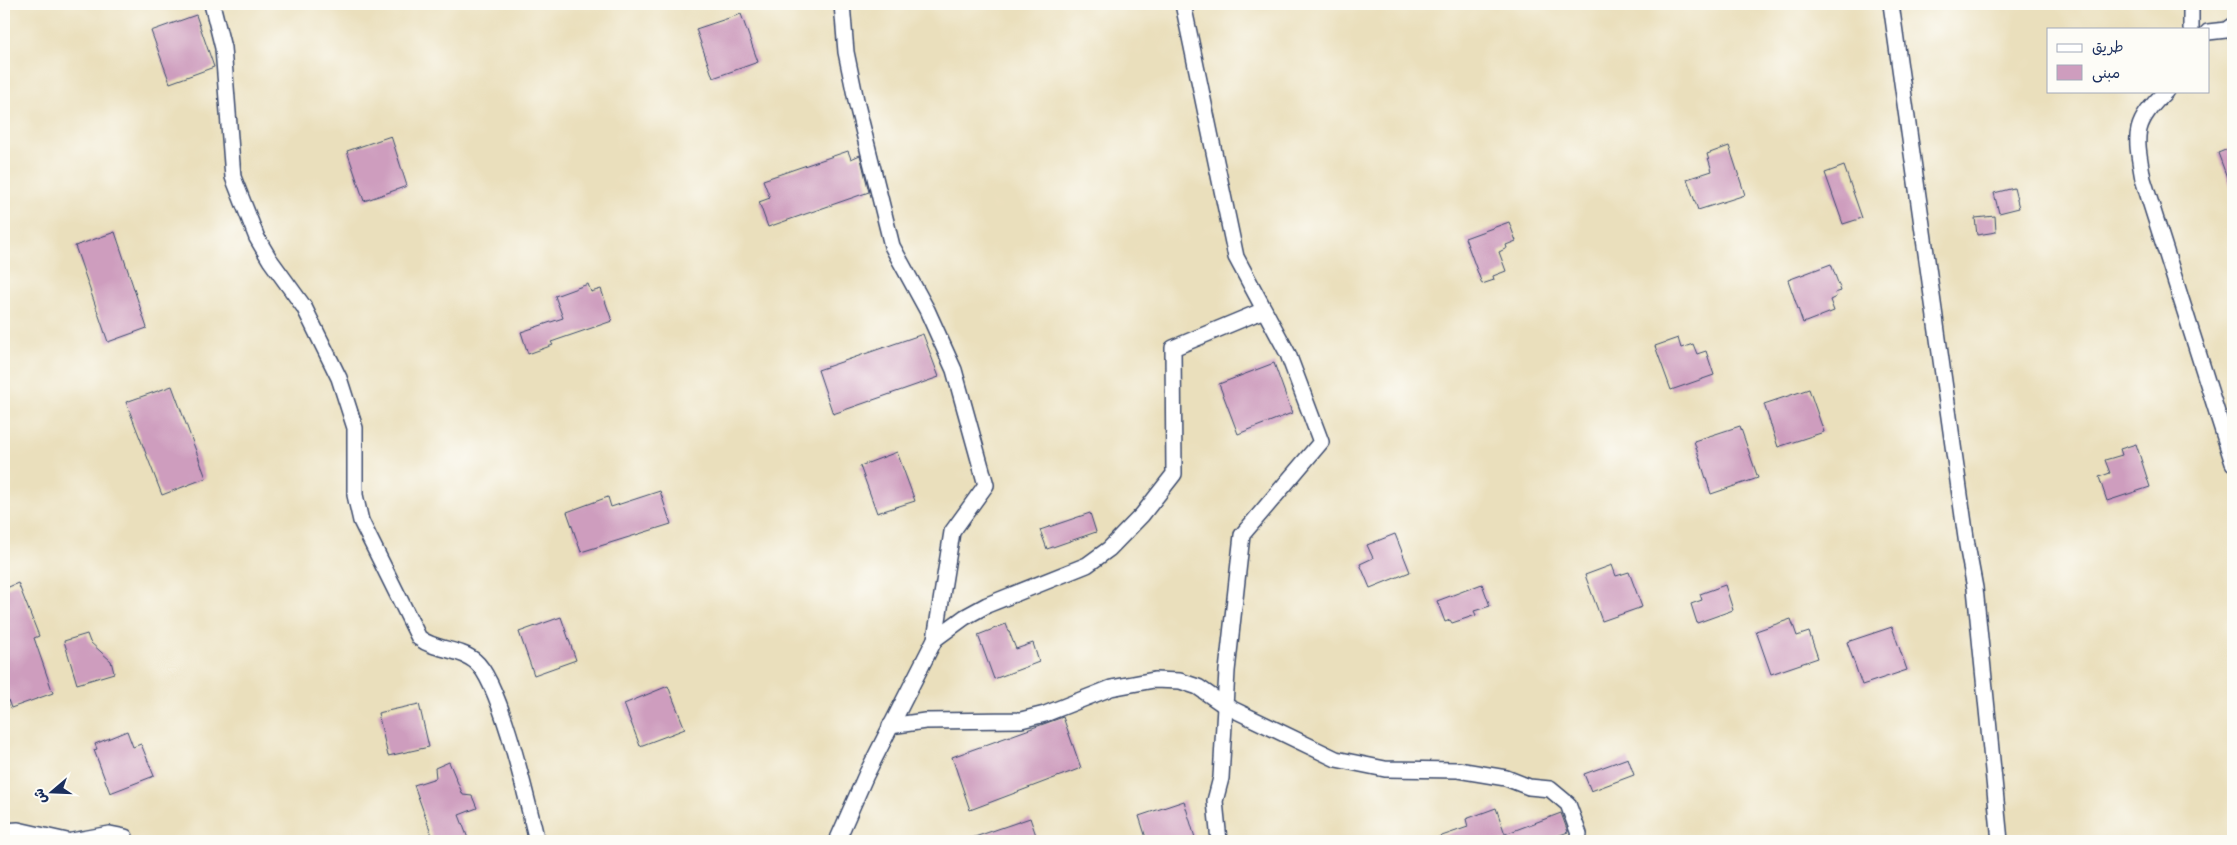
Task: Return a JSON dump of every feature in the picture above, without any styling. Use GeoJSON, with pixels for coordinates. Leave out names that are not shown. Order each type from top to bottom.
{"type":"FeatureCollection","features":[{"type":"Feature","properties":{"kind":"street"},"geometry":{"type":"LineString","coordinates":[[212,4],[223,48],[233,177],[258,238],[270,260],[304,307],[339,378],[355,428],[355,495],[361,521],[420,638],[436,647],[467,656],[482,668],[489,681],[510,738],[538,841]]}},
{"type":"Feature","properties":{"kind":"street"},"geometry":{"type":"LineString","coordinates":[[837,841],[890,726],[935,639],[952,532],[986,485],[970,436],[954,370],[927,310],[892,246],[855,96],[846,52],[842,4]]}},
{"type":"Feature","properties":{"kind":"street"},"geometry":{"type":"LineString","coordinates":[[1183,4],[1236,257],[1288,354],[1321,442],[1242,534],[1224,705],[1223,750],[1215,807],[1219,841]]}},
{"type":"Feature","properties":{"kind":"street"},"geometry":{"type":"LineString","coordinates":[[1891,4],[1975,588],[2000,841]]}},
{"type":"Feature","properties":{"kind":"street"},"geometry":{"type":"LineString","coordinates":[[2191,4],[2191,28]]}},
{"type":"Feature","properties":{"kind":"street"},"geometry":{"type":"LineString","coordinates":[[2210,32],[2226,30],[2233,25]]}},
{"type":"Feature","properties":{"kind":"street"},"geometry":{"type":"LineString","coordinates":[[2165,92],[2147,110],[2139,125],[2137,136],[2143,179],[2233,463]]}},
{"type":"Feature","properties":{"kind":"street"},"geometry":{"type":"LineString","coordinates":[[935,639],[964,617],[987,605],[1066,575],[1087,565],[1109,549],[1142,515],[1174,474],[1173,348],[1264,310]]}},
{"type":"Feature","properties":{"kind":"street"},"geometry":{"type":"LineString","coordinates":[[890,726],[925,720],[1021,720],[1045,714],[1111,688],[1154,680],[1180,681],[1198,687],[1224,705],[1336,759],[1353,764],[1385,769],[1458,770],[1506,778],[1529,787],[1550,789],[1568,804],[1579,834],[1578,841]]}},
{"type":"Feature","properties":{"kind":"street"},"geometry":{"type":"LineString","coordinates":[[4,831],[18,830],[67,841]]}},
{"type":"Feature","properties":{"kind":"street"},"geometry":{"type":"LineString","coordinates":[[72,841],[110,834],[125,837],[125,841]]}},
{"type":"Feature","properties":{"kind":"building"},"geometry":{"type":"Polygon","coordinates":[[[741,14],[758,62],[713,78],[696,29],[741,14]]]}},
{"type":"Feature","properties":{"kind":"building"},"geometry":{"type":"Polygon","coordinates":[[[196,15],[214,67],[170,83],[151,31],[196,15]]]}},
{"type":"Feature","properties":{"kind":"building"},"geometry":{"type":"Polygon","coordinates":[[[391,136],[407,186],[364,201],[347,151],[391,136]]]}},
{"type":"Feature","properties":{"kind":"building"},"geometry":{"type":"Polygon","coordinates":[[[1729,146],[1745,195],[1698,210],[1687,179],[1712,171],[1707,154],[1729,146]]]}},
{"type":"Feature","properties":{"kind":"building"},"geometry":{"type":"Polygon","coordinates":[[[2233,147],[2233,191],[2232,191],[2218,153],[2233,147]]]}},
{"type":"Feature","properties":{"kind":"building"},"geometry":{"type":"Polygon","coordinates":[[[848,151],[851,159],[860,155],[869,192],[768,227],[759,202],[770,198],[763,180],[848,151]]]}},
{"type":"Feature","properties":{"kind":"building"},"geometry":{"type":"Polygon","coordinates":[[[1844,166],[1862,218],[1843,224],[1825,173],[1844,166]]]}},
{"type":"Feature","properties":{"kind":"building"},"geometry":{"type":"Polygon","coordinates":[[[2014,188],[2019,208],[1999,213],[1994,193],[2014,188]]]}},
{"type":"Feature","properties":{"kind":"building"},"geometry":{"type":"Polygon","coordinates":[[[1995,216],[1996,232],[1977,235],[1975,218],[1995,216]]]}},
{"type":"Feature","properties":{"kind":"building"},"geometry":{"type":"Polygon","coordinates":[[[1509,222],[1516,241],[1506,245],[1507,248],[1499,252],[1506,271],[1493,276],[1494,280],[1482,284],[1465,238],[1509,222]]]}},
{"type":"Feature","properties":{"kind":"building"},"geometry":{"type":"Polygon","coordinates":[[[115,232],[147,328],[108,342],[75,246],[115,232]]]}},
{"type":"Feature","properties":{"kind":"building"},"geometry":{"type":"Polygon","coordinates":[[[1831,264],[1841,291],[1835,293],[1836,297],[1830,300],[1834,311],[1803,323],[1788,280],[1831,264]]]}},
{"type":"Feature","properties":{"kind":"building"},"geometry":{"type":"Polygon","coordinates":[[[588,284],[591,292],[601,289],[612,321],[551,342],[553,345],[528,354],[521,332],[563,318],[555,296],[588,284]]]}},
{"type":"Feature","properties":{"kind":"building"},"geometry":{"type":"Polygon","coordinates":[[[923,334],[939,377],[833,414],[818,370],[923,334]]]}},
{"type":"Feature","properties":{"kind":"building"},"geometry":{"type":"Polygon","coordinates":[[[1678,338],[1681,348],[1693,344],[1697,354],[1706,351],[1714,375],[1671,390],[1655,346],[1678,338]]]}},
{"type":"Feature","properties":{"kind":"building"},"geometry":{"type":"Polygon","coordinates":[[[1274,363],[1292,413],[1238,434],[1219,384],[1274,363]]]}},
{"type":"Feature","properties":{"kind":"building"},"geometry":{"type":"Polygon","coordinates":[[[172,386],[206,478],[162,495],[126,402],[172,386]]]}},
{"type":"Feature","properties":{"kind":"building"},"geometry":{"type":"Polygon","coordinates":[[[1809,389],[1824,432],[1778,447],[1764,404],[1809,389]]]}},
{"type":"Feature","properties":{"kind":"building"},"geometry":{"type":"Polygon","coordinates":[[[1740,426],[1758,478],[1711,494],[1694,441],[1740,426]]]}},
{"type":"Feature","properties":{"kind":"building"},"geometry":{"type":"Polygon","coordinates":[[[2136,444],[2150,487],[2107,501],[2099,477],[2110,473],[2105,460],[2122,455],[2120,449],[2136,444]]]}},
{"type":"Feature","properties":{"kind":"building"},"geometry":{"type":"Polygon","coordinates":[[[897,452],[915,501],[877,513],[860,466],[897,452]]]}},
{"type":"Feature","properties":{"kind":"building"},"geometry":{"type":"Polygon","coordinates":[[[660,491],[671,524],[581,552],[567,512],[608,497],[611,507],[660,491]]]}},
{"type":"Feature","properties":{"kind":"building"},"geometry":{"type":"Polygon","coordinates":[[[1090,513],[1096,532],[1047,549],[1040,530],[1090,513]]]}},
{"type":"Feature","properties":{"kind":"building"},"geometry":{"type":"Polygon","coordinates":[[[1395,534],[1410,572],[1370,588],[1360,564],[1373,558],[1367,545],[1395,534]]]}},
{"type":"Feature","properties":{"kind":"building"},"geometry":{"type":"Polygon","coordinates":[[[1612,565],[1616,576],[1629,572],[1642,607],[1602,621],[1585,575],[1612,565]]]}},
{"type":"Feature","properties":{"kind":"building"},"geometry":{"type":"Polygon","coordinates":[[[18,583],[39,636],[34,638],[53,693],[11,708],[4,689],[4,589],[18,583]]]}},
{"type":"Feature","properties":{"kind":"building"},"geometry":{"type":"Polygon","coordinates":[[[1482,584],[1490,606],[1474,611],[1476,615],[1452,623],[1450,620],[1445,622],[1437,601],[1482,584]]]}},
{"type":"Feature","properties":{"kind":"building"},"geometry":{"type":"Polygon","coordinates":[[[1725,585],[1733,610],[1697,623],[1691,604],[1702,600],[1700,594],[1725,585]]]}},
{"type":"Feature","properties":{"kind":"building"},"geometry":{"type":"Polygon","coordinates":[[[561,617],[576,660],[534,675],[519,632],[561,617]]]}},
{"type":"Feature","properties":{"kind":"building"},"geometry":{"type":"Polygon","coordinates":[[[1791,619],[1797,636],[1809,632],[1818,658],[1771,674],[1756,631],[1791,619]]]}},
{"type":"Feature","properties":{"kind":"building"},"geometry":{"type":"Polygon","coordinates":[[[1006,624],[1016,649],[1033,643],[1039,662],[994,679],[978,635],[1006,624]]]}},
{"type":"Feature","properties":{"kind":"building"},"geometry":{"type":"Polygon","coordinates":[[[1892,627],[1907,670],[1862,685],[1847,642],[1892,627]]]}},
{"type":"Feature","properties":{"kind":"building"},"geometry":{"type":"Polygon","coordinates":[[[87,634],[90,642],[111,661],[114,673],[77,684],[64,641],[87,634]]]}},
{"type":"Feature","properties":{"kind":"building"},"geometry":{"type":"Polygon","coordinates":[[[668,686],[685,729],[640,746],[624,704],[668,686]]]}},
{"type":"Feature","properties":{"kind":"building"},"geometry":{"type":"Polygon","coordinates":[[[419,704],[429,747],[388,756],[378,713],[419,704]]]}},
{"type":"Feature","properties":{"kind":"building"},"geometry":{"type":"Polygon","coordinates":[[[1063,717],[1081,768],[970,810],[952,757],[1063,717]]]}},
{"type":"Feature","properties":{"kind":"building"},"geometry":{"type":"Polygon","coordinates":[[[127,731],[133,747],[141,744],[154,776],[110,793],[94,750],[97,749],[95,744],[127,731]]]}},
{"type":"Feature","properties":{"kind":"building"},"geometry":{"type":"Polygon","coordinates":[[[1628,758],[1634,775],[1591,791],[1584,774],[1628,758]]]}},
{"type":"Feature","properties":{"kind":"building"},"geometry":{"type":"Polygon","coordinates":[[[449,762],[463,795],[472,796],[477,808],[459,815],[469,841],[434,841],[414,785],[436,778],[435,768],[449,762]]]}},
{"type":"Feature","properties":{"kind":"building"},"geometry":{"type":"Polygon","coordinates":[[[1184,801],[1196,841],[1147,841],[1139,816],[1184,801]]]}},
{"type":"Feature","properties":{"kind":"building"},"geometry":{"type":"Polygon","coordinates":[[[1496,808],[1505,834],[1561,813],[1568,832],[1544,841],[1433,841],[1433,839],[1468,827],[1466,819],[1496,808]]]}},
{"type":"Feature","properties":{"kind":"building"},"geometry":{"type":"Polygon","coordinates":[[[1030,818],[1038,841],[969,841],[969,839],[1030,818]]]}}]}
